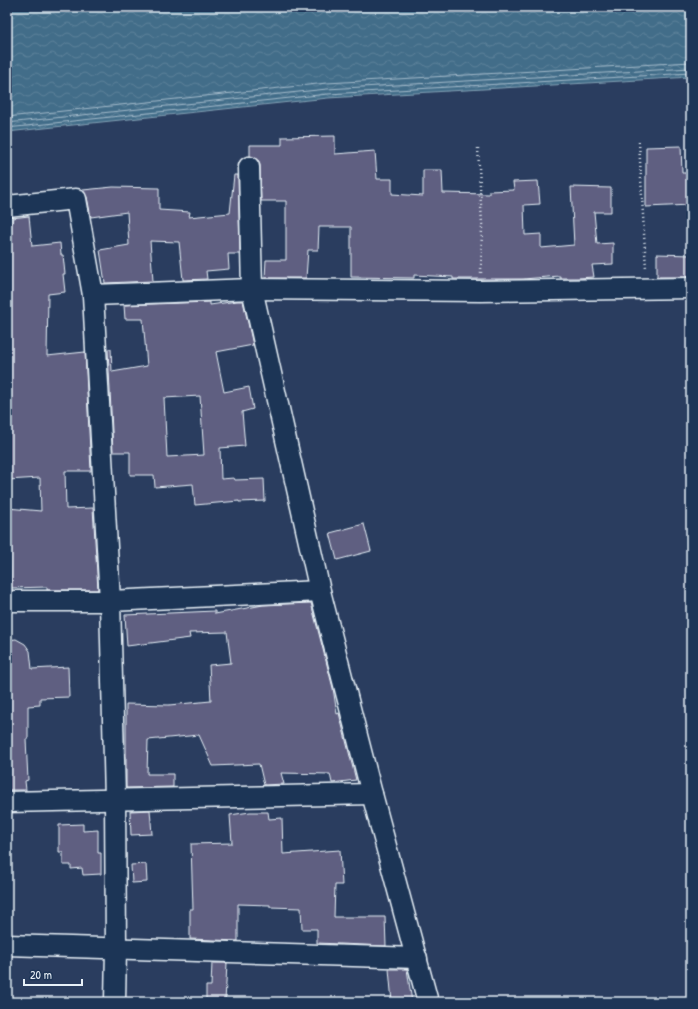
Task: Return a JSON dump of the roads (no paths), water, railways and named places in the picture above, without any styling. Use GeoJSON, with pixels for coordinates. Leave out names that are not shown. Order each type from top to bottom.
{"type":"FeatureCollection","features":[{"type":"Feature","properties":{"kind":"street"},"geometry":{"type":"LineString","coordinates":[[249,168],[252,289],[320,591],[372,794],[428,1002]]}},
{"type":"Feature","properties":{"kind":"street"},"geometry":{"type":"LineString","coordinates":[[7,206],[76,199],[93,295],[110,601],[115,799],[116,948],[114,1002]]}},
{"type":"Feature","properties":{"kind":"street"},"geometry":{"type":"LineString","coordinates":[[93,295],[252,289],[481,291],[691,288]]}},
{"type":"Feature","properties":{"kind":"street"},"geometry":{"type":"LineString","coordinates":[[7,601],[110,601],[320,591]]}},
{"type":"Feature","properties":{"kind":"street"},"geometry":{"type":"LineString","coordinates":[[7,802],[372,794]]}},
{"type":"Feature","properties":{"kind":"street"},"geometry":{"type":"LineString","coordinates":[[7,945],[417,958]]}},
{"type":"Feature","properties":{"kind":"water"},"geometry":{"type":"Polygon","coordinates":[[[7,7],[691,7],[691,77],[328,98],[7,132],[7,7]]]}}]}
